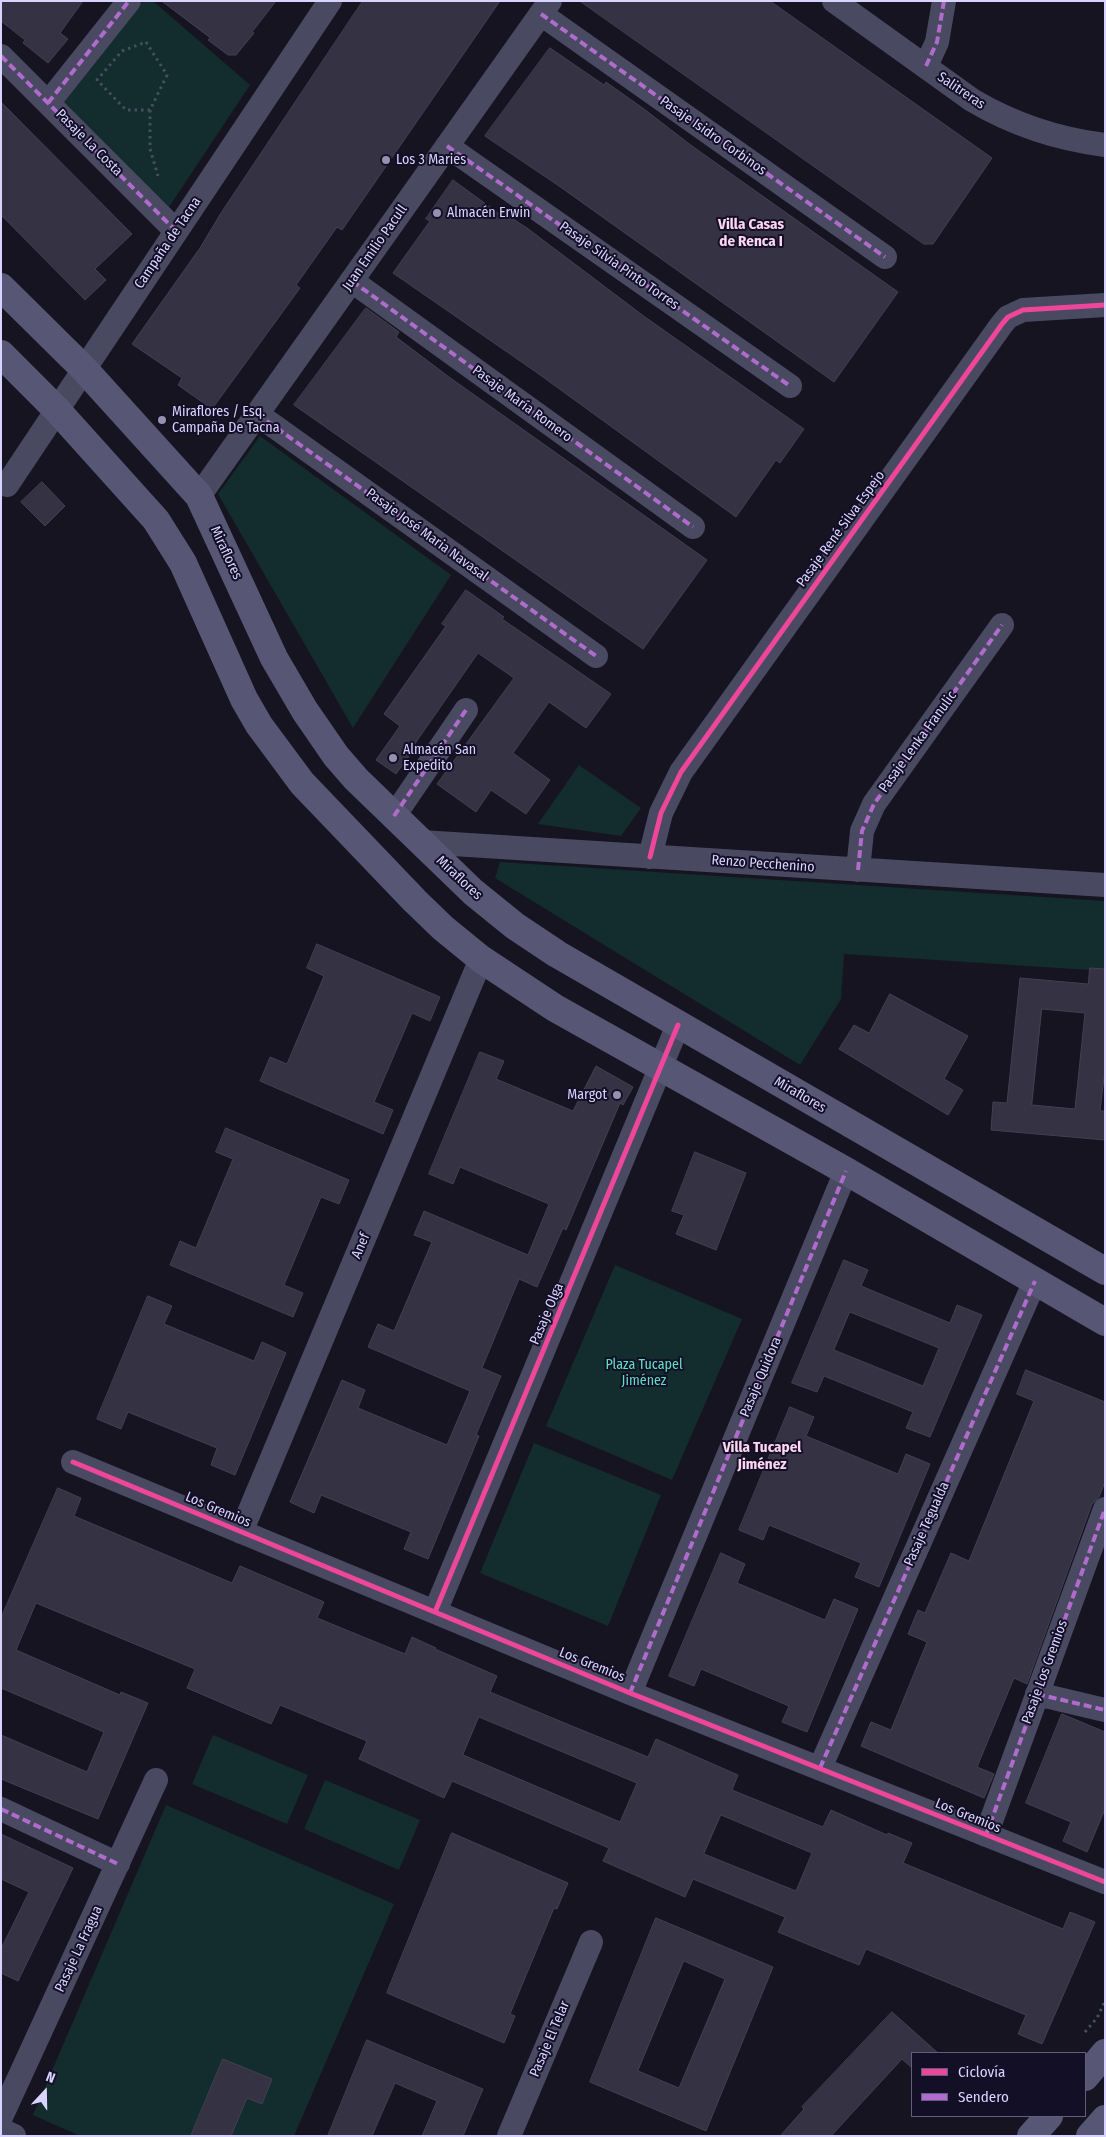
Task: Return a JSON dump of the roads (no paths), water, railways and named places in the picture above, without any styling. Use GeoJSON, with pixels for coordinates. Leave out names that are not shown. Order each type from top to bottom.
{"type":"FeatureCollection","features":[{"type":"Feature","properties":{"kind":"main road","name":"Miraflores"},"geometry":{"type":"LineString","coordinates":[[1,287],[84,369],[199,496],[274,658],[293,691],[336,756],[356,780],[494,910],[556,954],[1105,1271]]}},
{"type":"Feature","properties":{"kind":"main road"},"geometry":{"type":"LineString","coordinates":[[1,354],[57,410],[134,494],[170,541],[183,563],[244,699],[259,725],[302,783],[415,901],[481,959],[555,1008],[846,1171],[1105,1322]]}},
{"type":"Feature","properties":{"kind":"main road"},"geometry":{"type":"LineString","coordinates":[[1086,2076],[1105,2053]]}},
{"type":"Feature","properties":{"kind":"main road"},"geometry":{"type":"LineString","coordinates":[[1031,2136],[1048,2117]]}},
{"type":"Feature","properties":{"kind":"main road"},"geometry":{"type":"LineString","coordinates":[[1090,2136],[1105,2119]]}},
{"type":"Feature","properties":{"kind":"street"},"geometry":{"type":"LineString","coordinates":[[48,103],[128,1]]}},
{"type":"Feature","properties":{"kind":"street","name":"Campaña de Tacna"},"geometry":{"type":"LineString","coordinates":[[7,485],[330,1]]}},
{"type":"Feature","properties":{"kind":"street","name":"Salitreras"},"geometry":{"type":"LineString","coordinates":[[834,1],[972,100],[1013,122],[1063,138],[1105,145]]}},
{"type":"Feature","properties":{"kind":"street"},"geometry":{"type":"LineString","coordinates":[[926,66],[937,42],[944,1]]}},
{"type":"Feature","properties":{"kind":"street","name":"Juan Emilio Pacull"},"geometry":{"type":"LineString","coordinates":[[199,496],[545,8]]}},
{"type":"Feature","properties":{"kind":"street","name":"Pasaje Isidro Corbinos"},"geometry":{"type":"LineString","coordinates":[[545,8],[885,257]]}},
{"type":"Feature","properties":{"kind":"street","name":"Pasaje La Costa"},"geometry":{"type":"LineString","coordinates":[[1,56],[176,231]]}},
{"type":"Feature","properties":{"kind":"street","name":"Pasaje Silvia Pinto Torres"},"geometry":{"type":"LineString","coordinates":[[447,146],[790,386]]}},
{"type":"Feature","properties":{"kind":"street","name":"Pasaje María Romero"},"geometry":{"type":"LineString","coordinates":[[352,281],[693,527]]}},
{"type":"Feature","properties":{"kind":"street","name":"Pasaje René Silva Espejo"},"geometry":{"type":"LineString","coordinates":[[652,846],[666,799],[681,772],[1002,324],[1008,318],[1024,310],[1100,305]]}},
{"type":"Feature","properties":{"kind":"street","name":"Pasaje José Maria Navasal"},"geometry":{"type":"LineString","coordinates":[[257,414],[596,656]]}},
{"type":"Feature","properties":{"kind":"street","name":"Pasaje Lenka Franulic"},"geometry":{"type":"LineString","coordinates":[[858,870],[862,831],[874,804],[1002,625]]}},
{"type":"Feature","properties":{"kind":"street"},"geometry":{"type":"LineString","coordinates":[[394,816],[466,710]]}},
{"type":"Feature","properties":{"kind":"street","name":"Renzo Pecchenino"},"geometry":{"type":"LineString","coordinates":[[421,842],[652,846],[858,870],[1105,885]]}},
{"type":"Feature","properties":{"kind":"street","name":"Anef"},"geometry":{"type":"LineString","coordinates":[[241,1532],[481,959]]}},
{"type":"Feature","properties":{"kind":"street","name":"Pasaje Olga"},"geometry":{"type":"LineString","coordinates":[[435,1612],[678,1024]]}},
{"type":"Feature","properties":{"kind":"street","name":"Pasaje Quidora"},"geometry":{"type":"LineString","coordinates":[[630,1693],[846,1171]]}},
{"type":"Feature","properties":{"kind":"street","name":"Pasaje Tegualda"},"geometry":{"type":"LineString","coordinates":[[820,1768],[1034,1281]]}},
{"type":"Feature","properties":{"kind":"street","name":"Los Gremios"},"geometry":{"type":"LineString","coordinates":[[73,1462],[630,1693],[1105,1882]]}},
{"type":"Feature","properties":{"kind":"street","name":"Pasaje Los Gremios"},"geometry":{"type":"LineString","coordinates":[[986,1835],[1105,1510]]}},
{"type":"Feature","properties":{"kind":"street"},"geometry":{"type":"LineString","coordinates":[[1037,1694],[1105,1710]]}},
{"type":"Feature","properties":{"kind":"street","name":"Pasaje La Fragua"},"geometry":{"type":"LineString","coordinates":[[1,2118],[156,1780]]}},
{"type":"Feature","properties":{"kind":"street"},"geometry":{"type":"LineString","coordinates":[[1,1809],[118,1864]]}},
{"type":"Feature","properties":{"kind":"street","name":"Pasaje El Telar"},"geometry":{"type":"LineString","coordinates":[[509,2136],[592,1942]]}},
{"type":"Feature","properties":{"kind":"street"},"geometry":{"type":"LineString","coordinates":[[1,2130],[14,2136]]}},
{"type":"Feature","properties":{"kind":"place","name":"Los 3 Maries"},"geometry":{"type":"Point","coordinates":[386,160]}},
{"type":"Feature","properties":{"kind":"place","name":"Almacén Erwin"},"geometry":{"type":"Point","coordinates":[437,213]}},
{"type":"Feature","properties":{"kind":"place","name":"Miraflores / Esq. Campaña De Tacna"},"geometry":{"type":"Point","coordinates":[162,420]}},
{"type":"Feature","properties":{"kind":"place","name":"Almacén San Expedito"},"geometry":{"type":"Point","coordinates":[393,758]}},
{"type":"Feature","properties":{"kind":"place","name":"Margot"},"geometry":{"type":"Point","coordinates":[617,1095]}},
{"type":"Feature","properties":{"kind":"district","name":"Villa Casas de Renca I"},"geometry":{"type":"Point","coordinates":[751,234]}},
{"type":"Feature","properties":{"kind":"district","name":"Villa Tucapel Jiménez"},"geometry":{"type":"Point","coordinates":[762,1456]}},
{"type":"Feature","properties":{"kind":"park label","name":"Plaza Tucapel Jiménez"},"geometry":{"type":"Point","coordinates":[644,1374]}}]}
